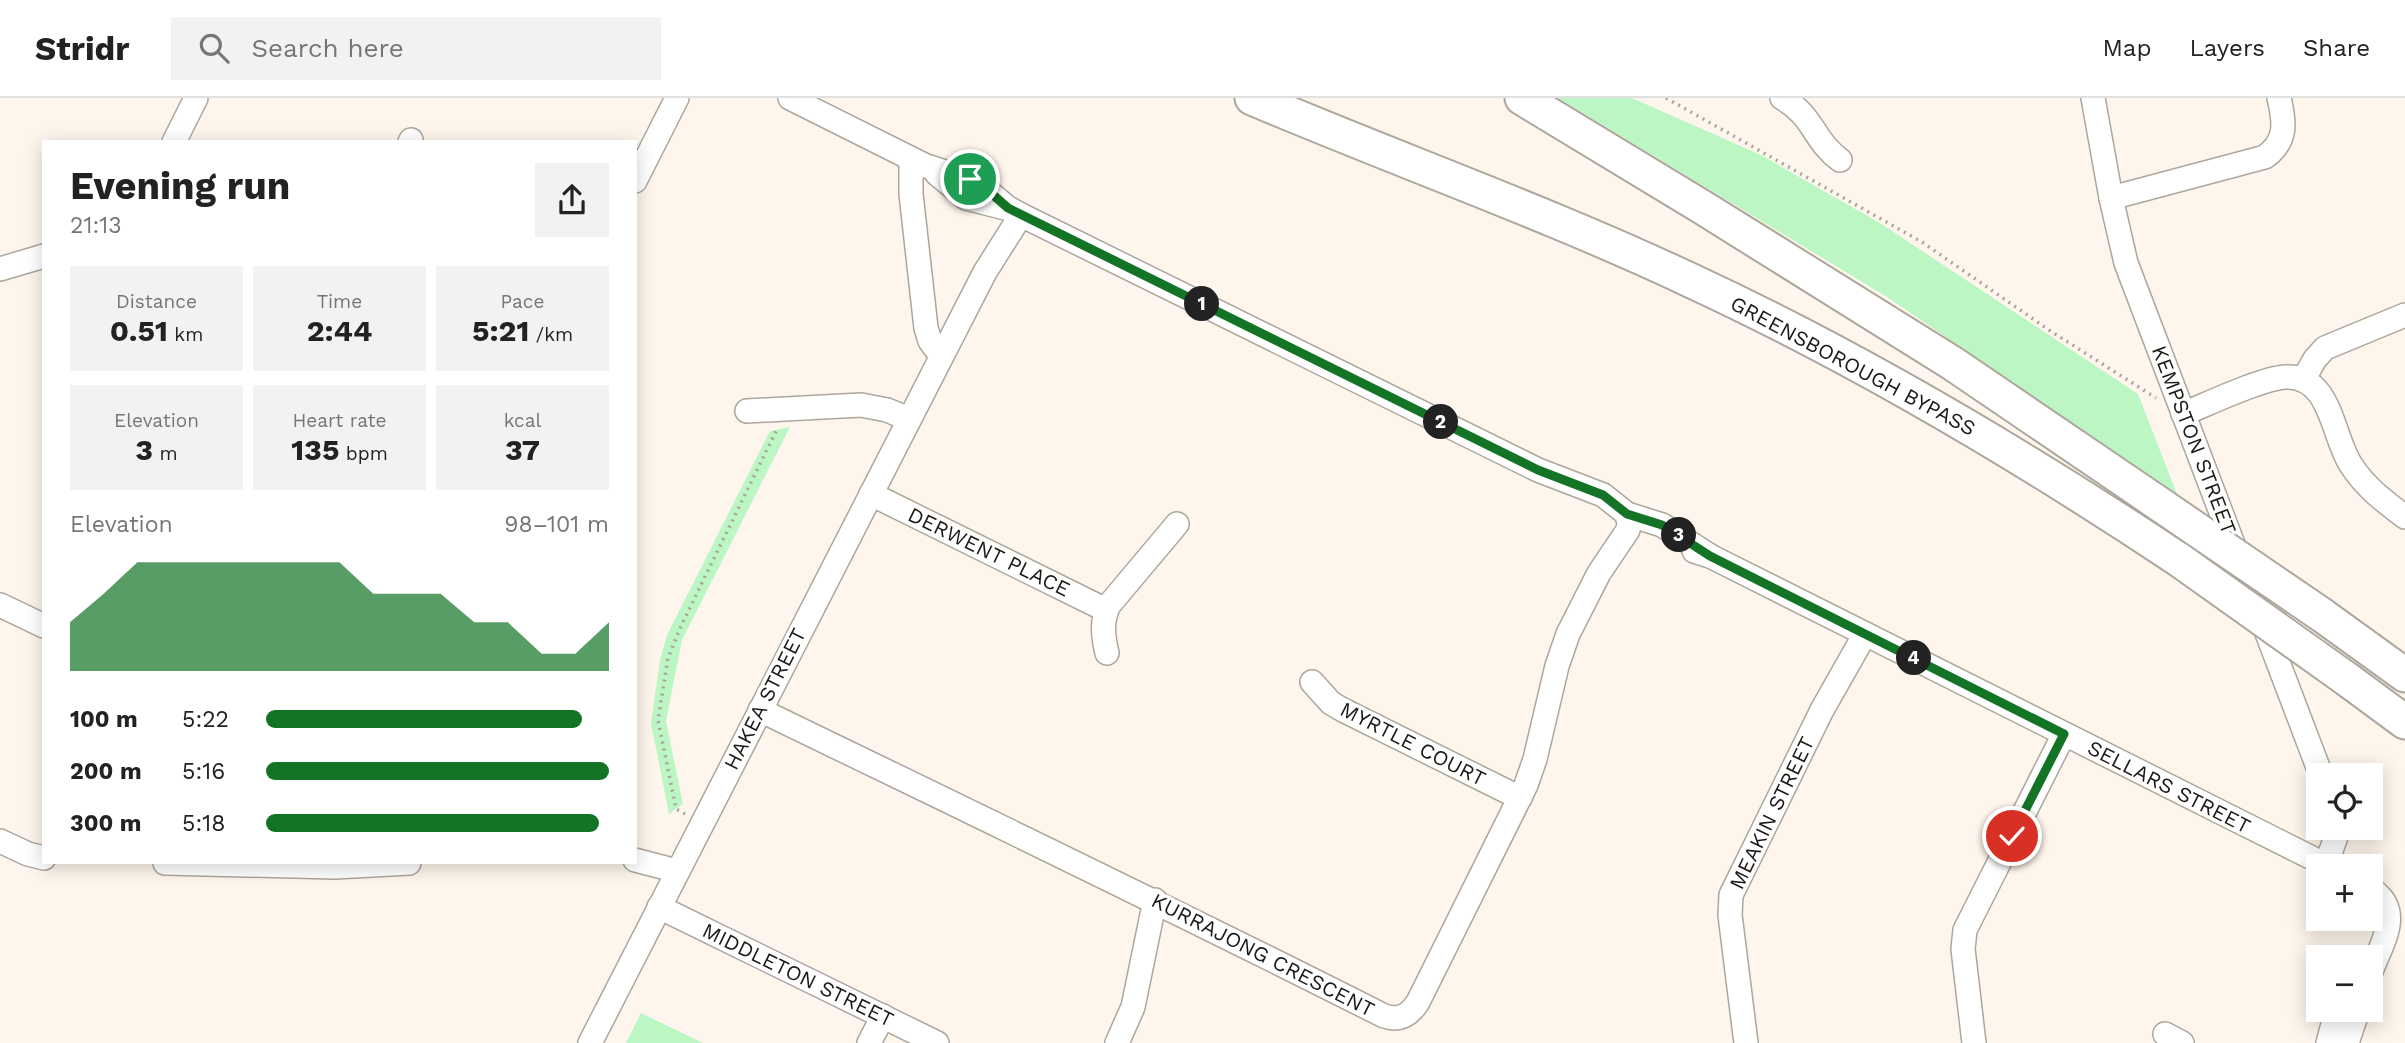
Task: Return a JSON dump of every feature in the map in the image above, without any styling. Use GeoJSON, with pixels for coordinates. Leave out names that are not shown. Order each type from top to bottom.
{"type":"FeatureCollection","features":[{"type":"Feature","properties":{"kind":"highway","name":"GREENSBOROUGH BYPASS"},"geometry":{"type":"LineString","coordinates":[[1252,98],[1574,228],[1693,281],[1983,435],[2083,496],[2178,559],[2405,722]]}},
{"type":"Feature","properties":{"kind":"highway"},"geometry":{"type":"LineString","coordinates":[[1522,98],[1952,363],[2322,615],[2405,675]]}},
{"type":"Feature","properties":{"kind":"street"},"geometry":{"type":"LineString","coordinates":[[175,140],[196,98]]}},
{"type":"Feature","properties":{"kind":"street"},"geometry":{"type":"LineString","coordinates":[[637,177],[677,98]]}},
{"type":"Feature","properties":{"kind":"street","name":"SELLARS STREET"},"geometry":{"type":"LineString","coordinates":[[790,98],[918,162],[977,182],[1014,212],[1538,470],[1603,495],[1624,522],[1662,525],[1710,556],[2306,856]]}},
{"type":"Feature","properties":{"kind":"street"},"geometry":{"type":"LineString","coordinates":[[1782,98],[1808,118],[1822,145],[1840,160]]}},
{"type":"Feature","properties":{"kind":"street","name":"KEMPSTON STREET"},"geometry":{"type":"LineString","coordinates":[[2093,98],[2126,263],[2316,763]]}},
{"type":"Feature","properties":{"kind":"street"},"geometry":{"type":"LineString","coordinates":[[2111,198],[2264,157],[2272,152],[2283,134],[2284,117],[2278,98]]}},
{"type":"Feature","properties":{"kind":"street"},"geometry":{"type":"LineString","coordinates":[[918,162],[911,194],[926,328],[930,341],[942,356]]}},
{"type":"Feature","properties":{"kind":"street","name":"HAKEA STREET"},"geometry":{"type":"LineString","coordinates":[[590,1043],[1014,212]]}},
{"type":"Feature","properties":{"kind":"street"},"geometry":{"type":"LineString","coordinates":[[0,269],[42,259]]}},
{"type":"Feature","properties":{"kind":"street"},"geometry":{"type":"LineString","coordinates":[[2303,380],[2325,348],[2405,315]]}},
{"type":"Feature","properties":{"kind":"street"},"geometry":{"type":"LineString","coordinates":[[2183,414],[2275,379],[2294,377],[2303,380],[2322,396],[2342,447],[2360,477],[2386,503],[2405,517]]}},
{"type":"Feature","properties":{"kind":"street"},"geometry":{"type":"LineString","coordinates":[[747,411],[861,405],[887,410],[909,419]]}},
{"type":"Feature","properties":{"kind":"street","name":"DERWENT PLACE"},"geometry":{"type":"LineString","coordinates":[[871,494],[1106,610]]}},
{"type":"Feature","properties":{"kind":"street","name":"KURRAJONG CRESCENT"},"geometry":{"type":"LineString","coordinates":[[760,710],[1155,900],[1384,1016],[1399,1019],[1410,1013],[1418,1002],[1520,798],[1535,759],[1562,648],[1624,522]]}},
{"type":"Feature","properties":{"kind":"street"},"geometry":{"type":"LineString","coordinates":[[1107,653],[1103,630],[1106,610],[1177,524]]}},
{"type":"Feature","properties":{"kind":"street"},"geometry":{"type":"LineString","coordinates":[[0,605],[42,625]]}},
{"type":"Feature","properties":{"kind":"street","name":"MEAKIN STREET"},"geometry":{"type":"LineString","coordinates":[[1746,1043],[1730,915],[1731,895],[1860,632]]}},
{"type":"Feature","properties":{"kind":"street","name":"MYRTLE COURT"},"geometry":{"type":"LineString","coordinates":[[1312,682],[1331,703],[1343,710],[1520,798]]}},
{"type":"Feature","properties":{"kind":"street"},"geometry":{"type":"LineString","coordinates":[[1974,1043],[1963,949],[1965,930],[2064,734]]}},
{"type":"Feature","properties":{"kind":"street"},"geometry":{"type":"LineString","coordinates":[[0,841],[42,858]]}},
{"type":"Feature","properties":{"kind":"street"},"geometry":{"type":"LineString","coordinates":[[637,861],[677,871]]}},
{"type":"Feature","properties":{"kind":"street"},"geometry":{"type":"LineString","coordinates":[[194,864],[280,867],[377,864]]}},
{"type":"Feature","properties":{"kind":"street"},"geometry":{"type":"LineString","coordinates":[[2383,899],[2390,914],[2390,929],[2383,945]]}},
{"type":"Feature","properties":{"kind":"street"},"geometry":{"type":"LineString","coordinates":[[1117,1043],[1131,1015],[1155,900]]}},
{"type":"Feature","properties":{"kind":"street","name":"MIDDLETON STREET"},"geometry":{"type":"LineString","coordinates":[[659,907],[937,1043]]}},
{"type":"Feature","properties":{"kind":"street"},"geometry":{"type":"LineString","coordinates":[[869,1043],[883,1016]]}},
{"type":"Feature","properties":{"kind":"street"},"geometry":{"type":"LineString","coordinates":[[2329,1043],[2334,1022]]}},
{"type":"Feature","properties":{"kind":"street"},"geometry":{"type":"LineString","coordinates":[[2347,1043],[2354,1022]]}},
{"type":"Feature","properties":{"kind":"path"},"geometry":{"type":"LineString","coordinates":[[1669,99],[1922,242],[2049,330],[2183,414]]}},
{"type":"Feature","properties":{"kind":"path"},"geometry":{"type":"LineString","coordinates":[[687,815],[676,809],[659,720],[668,658],[681,626],[787,410]]}},
{"type":"Feature","properties":{"kind":"green space"},"geometry":{"type":"Polygon","coordinates":[[[1558,98],[1632,98],[1761,155],[1880,223],[2138,394],[2177,494],[1887,297],[1558,98]]]}},
{"type":"Feature","properties":{"kind":"green space"},"geometry":{"type":"Polygon","coordinates":[[[790,427],[682,640],[666,721],[683,804],[669,814],[651,723],[660,660],[667,635],[770,431],[790,427]]]}},
{"type":"Feature","properties":{"kind":"green space"},"geometry":{"type":"Polygon","coordinates":[[[641,1013],[703,1043],[626,1043],[641,1013]]]}},
{"type":"Feature","properties":{"kind":"route"},"geometry":{"type":"LineString","coordinates":[[970,179],[984,187],[1008,208],[1538,470],[1595,491],[1627,514],[1662,525],[1710,556],[2064,734],[2012,836]]}}]}
